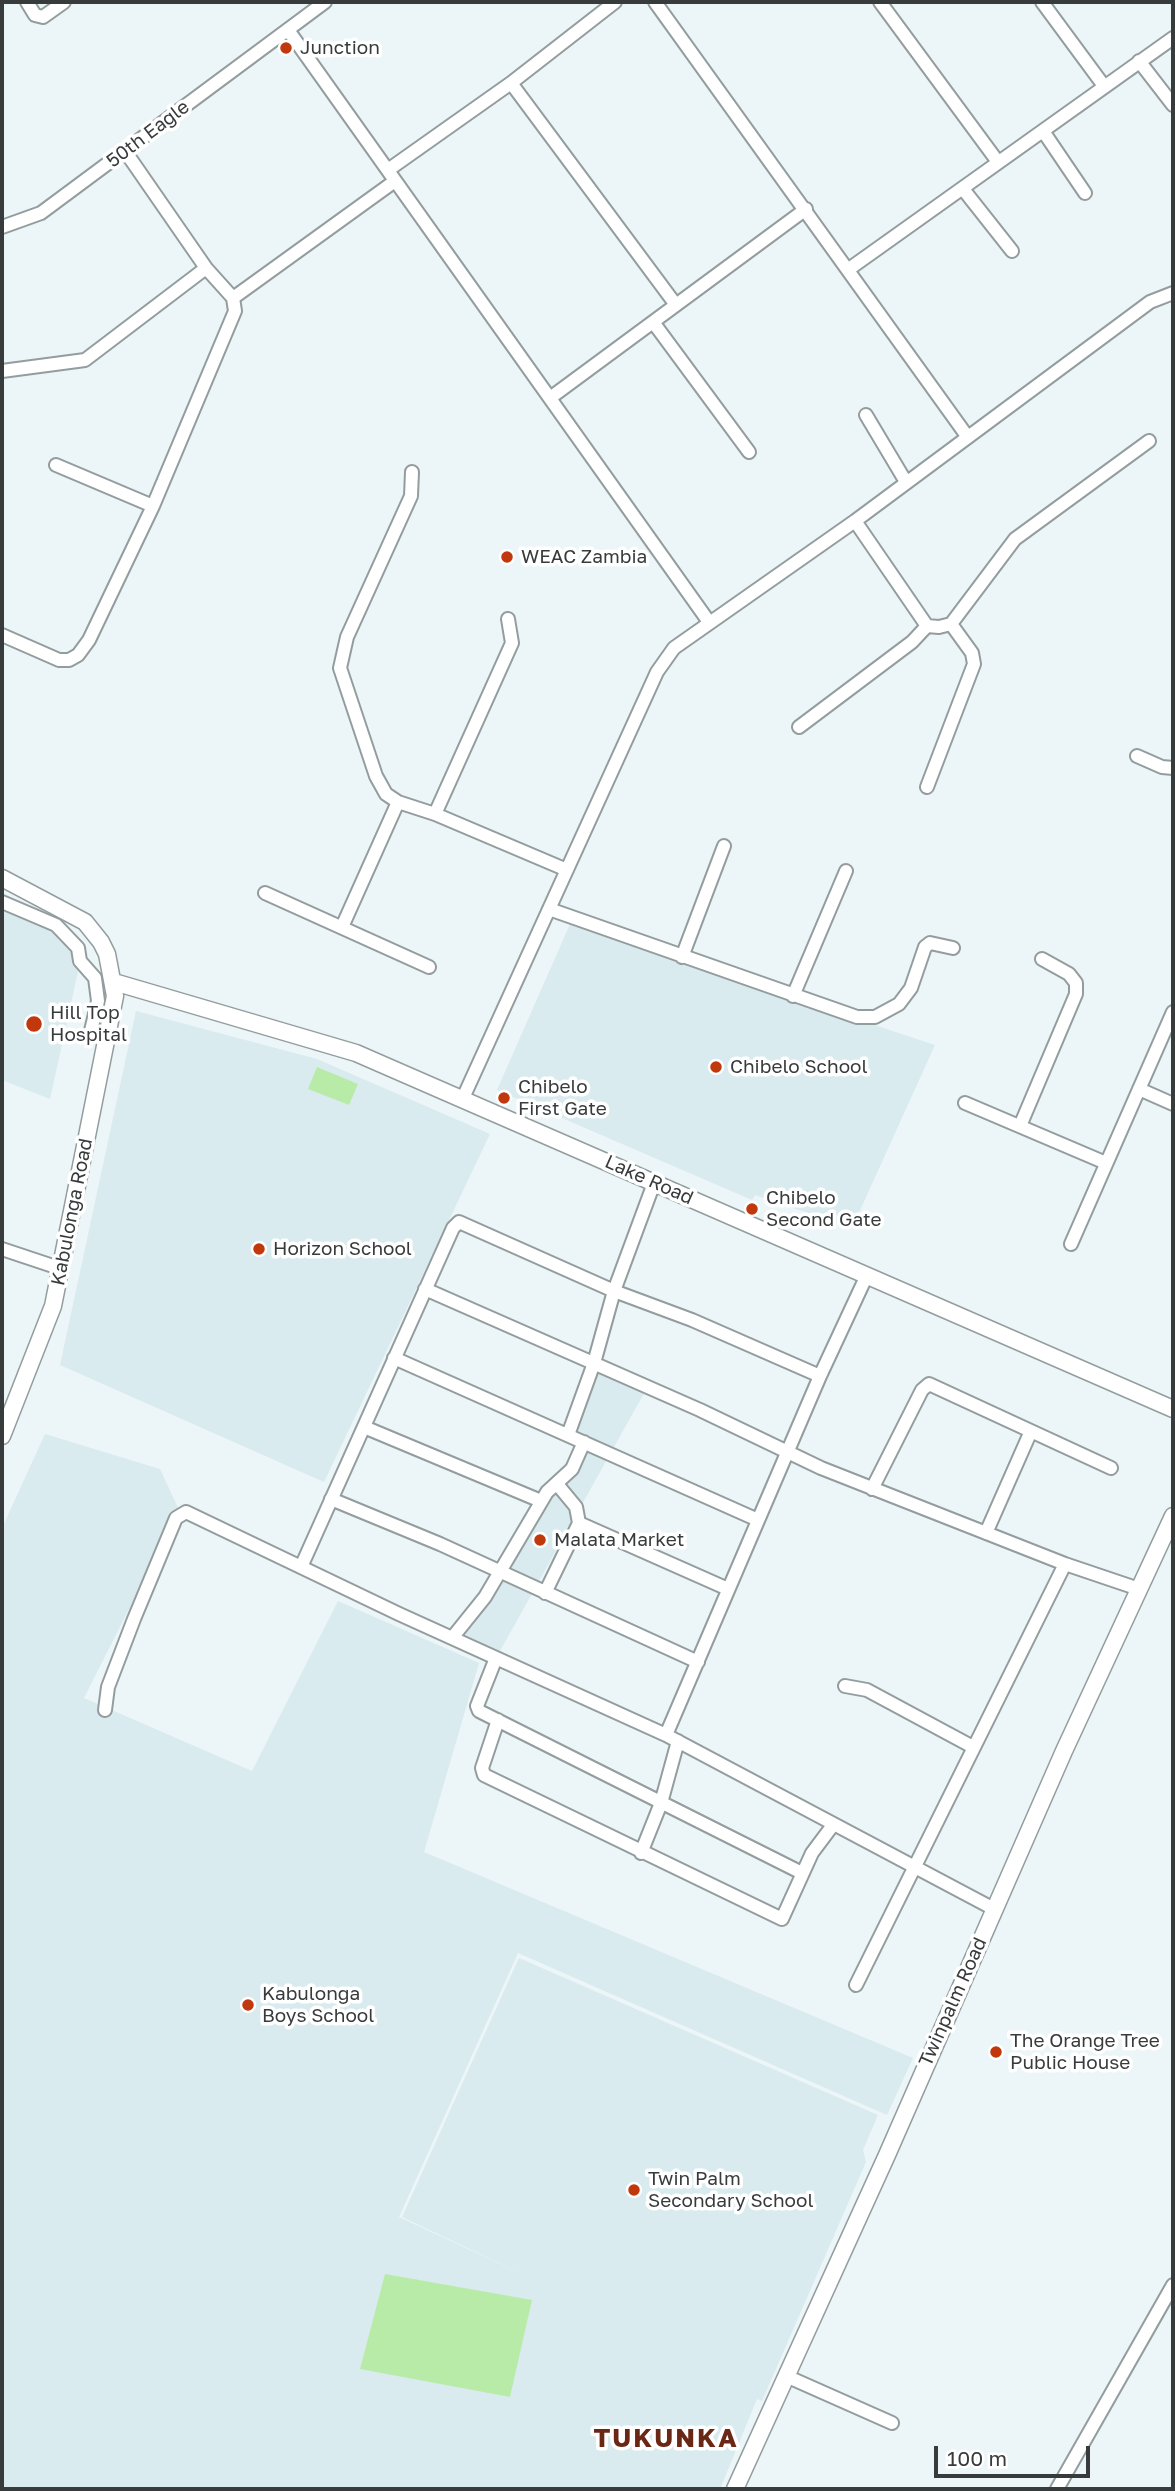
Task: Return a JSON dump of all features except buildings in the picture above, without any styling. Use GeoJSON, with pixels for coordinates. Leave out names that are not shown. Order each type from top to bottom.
{"type":"FeatureCollection","features":[{"type":"Feature","properties":{"kind":"main road"},"geometry":{"type":"LineString","coordinates":[[2,878],[85,922],[101,942],[114,982]]}},
{"type":"Feature","properties":{"kind":"main road","name":"Lake Road"},"geometry":{"type":"LineString","coordinates":[[114,982],[356,1053],[1173,1409]]}},
{"type":"Feature","properties":{"kind":"main road","name":"Kabulonga Road"},"geometry":{"type":"LineString","coordinates":[[2,1436],[44,1334],[62,1269],[111,1017],[114,982]]}},
{"type":"Feature","properties":{"kind":"main road","name":"Twinpalm Road"},"geometry":{"type":"LineString","coordinates":[[735,2489],[1173,1516]]}},
{"type":"Feature","properties":{"kind":"street"},"geometry":{"type":"LineString","coordinates":[[27,2],[35,15],[43,17],[64,2]]}},
{"type":"Feature","properties":{"kind":"street","name":"50th Eagle"},"geometry":{"type":"LineString","coordinates":[[2,227],[41,213],[325,2]]}},
{"type":"Feature","properties":{"kind":"street"},"geometry":{"type":"LineString","coordinates":[[233,298],[615,2]]}},
{"type":"Feature","properties":{"kind":"street"},"geometry":{"type":"LineString","coordinates":[[655,2],[967,436]]}},
{"type":"Feature","properties":{"kind":"street"},"geometry":{"type":"LineString","coordinates":[[880,2],[998,162]]}},
{"type":"Feature","properties":{"kind":"street"},"geometry":{"type":"LineString","coordinates":[[1042,2],[1104,86]]}},
{"type":"Feature","properties":{"kind":"street"},"geometry":{"type":"LineString","coordinates":[[288,30],[709,622]]}},
{"type":"Feature","properties":{"kind":"street"},"geometry":{"type":"LineString","coordinates":[[849,269],[1173,37]]}},
{"type":"Feature","properties":{"kind":"street"},"geometry":{"type":"LineString","coordinates":[[1139,61],[1173,105]]}},
{"type":"Feature","properties":{"kind":"street"},"geometry":{"type":"LineString","coordinates":[[511,83],[676,305]]}},
{"type":"Feature","properties":{"kind":"street"},"geometry":{"type":"LineString","coordinates":[[1043,131],[1085,193]]}},
{"type":"Feature","properties":{"kind":"street"},"geometry":{"type":"LineString","coordinates":[[2,635],[59,660],[78,656],[89,640],[153,506],[232,322],[233,298],[206,268],[125,151]]}},
{"type":"Feature","properties":{"kind":"street"},"geometry":{"type":"LineString","coordinates":[[963,189],[1013,251]]}},
{"type":"Feature","properties":{"kind":"street"},"geometry":{"type":"LineString","coordinates":[[550,398],[806,209]]}},
{"type":"Feature","properties":{"kind":"street"},"geometry":{"type":"LineString","coordinates":[[2,371],[85,360],[206,268]]}},
{"type":"Feature","properties":{"kind":"street"},"geometry":{"type":"LineString","coordinates":[[463,1098],[657,672],[674,648],[855,521],[1150,302],[1173,293]]}},
{"type":"Feature","properties":{"kind":"street"},"geometry":{"type":"LineString","coordinates":[[653,323],[749,452]]}},
{"type":"Feature","properties":{"kind":"street"},"geometry":{"type":"LineString","coordinates":[[866,415],[906,482]]}},
{"type":"Feature","properties":{"kind":"street"},"geometry":{"type":"LineString","coordinates":[[799,727],[912,642],[928,626],[951,624],[1015,539],[1149,442]]}},
{"type":"Feature","properties":{"kind":"street"},"geometry":{"type":"LineString","coordinates":[[55,465],[153,506]]}},
{"type":"Feature","properties":{"kind":"street"},"geometry":{"type":"LineString","coordinates":[[412,472],[411,496],[347,637],[340,668],[376,776],[386,794],[398,802],[435,814],[567,870]]}},
{"type":"Feature","properties":{"kind":"street"},"geometry":{"type":"LineString","coordinates":[[855,521],[928,626]]}},
{"type":"Feature","properties":{"kind":"street"},"geometry":{"type":"LineString","coordinates":[[435,814],[512,643],[508,619]]}},
{"type":"Feature","properties":{"kind":"street"},"geometry":{"type":"LineString","coordinates":[[927,787],[974,664],[972,653],[951,624]]}},
{"type":"Feature","properties":{"kind":"street"},"geometry":{"type":"LineString","coordinates":[[1137,756],[1162,767],[1173,768]]}},
{"type":"Feature","properties":{"kind":"street"},"geometry":{"type":"LineString","coordinates":[[342,927],[398,802]]}},
{"type":"Feature","properties":{"kind":"street"},"geometry":{"type":"LineString","coordinates":[[682,957],[724,846]]}},
{"type":"Feature","properties":{"kind":"street"},"geometry":{"type":"LineString","coordinates":[[793,996],[846,871]]}},
{"type":"Feature","properties":{"kind":"street"},"geometry":{"type":"LineString","coordinates":[[265,893],[429,967]]}},
{"type":"Feature","properties":{"kind":"street"},"geometry":{"type":"LineString","coordinates":[[2,902],[56,925],[78,948],[80,961],[95,978],[98,1000],[90,1035]]}},
{"type":"Feature","properties":{"kind":"street"},"geometry":{"type":"LineString","coordinates":[[549,909],[857,1017],[875,1017],[899,1004],[911,988],[925,947],[930,943],[953,948]]}},
{"type":"Feature","properties":{"kind":"street"},"geometry":{"type":"LineString","coordinates":[[1020,1126],[1076,995],[1076,983],[1069,974],[1042,959]]}},
{"type":"Feature","properties":{"kind":"street"},"geometry":{"type":"LineString","coordinates":[[1071,1244],[1173,1012]]}},
{"type":"Feature","properties":{"kind":"street"},"geometry":{"type":"LineString","coordinates":[[1139,1089],[1173,1104]]}},
{"type":"Feature","properties":{"kind":"street"},"geometry":{"type":"LineString","coordinates":[[965,1103],[1106,1163]]}},
{"type":"Feature","properties":{"kind":"street"},"geometry":{"type":"LineString","coordinates":[[568,1435],[594,1363],[614,1291],[654,1183]]}},
{"type":"Feature","properties":{"kind":"street"},"geometry":{"type":"LineString","coordinates":[[301,1567],[453,1228],[463,1222],[614,1291],[692,1320],[820,1376]]}},
{"type":"Feature","properties":{"kind":"street"},"geometry":{"type":"LineString","coordinates":[[2,1249],[62,1269]]}},
{"type":"Feature","properties":{"kind":"street"},"geometry":{"type":"LineString","coordinates":[[641,1853],[661,1803],[672,1738],[698,1662],[820,1376],[867,1275]]}},
{"type":"Feature","properties":{"kind":"street"},"geometry":{"type":"LineString","coordinates":[[425,1289],[872,1489],[1065,1564],[1139,1589]]}},
{"type":"Feature","properties":{"kind":"street"},"geometry":{"type":"LineString","coordinates":[[394,1358],[758,1520]]}},
{"type":"Feature","properties":{"kind":"street"},"geometry":{"type":"LineString","coordinates":[[872,1489],[926,1385],[1111,1468]]}},
{"type":"Feature","properties":{"kind":"street"},"geometry":{"type":"LineString","coordinates":[[363,1427],[541,1501]]}},
{"type":"Feature","properties":{"kind":"street"},"geometry":{"type":"LineString","coordinates":[[986,1533],[1031,1431]]}},
{"type":"Feature","properties":{"kind":"street"},"geometry":{"type":"LineString","coordinates":[[452,1637],[501,1572],[541,1501],[572,1469],[584,1442]]}},
{"type":"Feature","properties":{"kind":"street"},"geometry":{"type":"LineString","coordinates":[[545,1593],[579,1523],[576,1507],[557,1485]]}},
{"type":"Feature","properties":{"kind":"street"},"geometry":{"type":"LineString","coordinates":[[331,1499],[501,1572],[698,1662]]}},
{"type":"Feature","properties":{"kind":"street"},"geometry":{"type":"LineString","coordinates":[[105,1710],[113,1673],[180,1513],[192,1514],[672,1738],[994,1909]]}},
{"type":"Feature","properties":{"kind":"street"},"geometry":{"type":"LineString","coordinates":[[579,1523],[727,1589]]}},
{"type":"Feature","properties":{"kind":"street"},"geometry":{"type":"LineString","coordinates":[[856,1984],[1065,1564]]}},
{"type":"Feature","properties":{"kind":"street"},"geometry":{"type":"LineString","coordinates":[[496,1658],[477,1709],[802,1873]]}},
{"type":"Feature","properties":{"kind":"street"},"geometry":{"type":"LineString","coordinates":[[845,1686],[867,1690],[973,1747]]}},
{"type":"Feature","properties":{"kind":"street"},"geometry":{"type":"LineString","coordinates":[[498,1720],[482,1768],[484,1775],[782,1920],[802,1873],[833,1825]]}},
{"type":"Feature","properties":{"kind":"street"},"geometry":{"type":"LineString","coordinates":[[1057,2489],[1173,2285]]}},
{"type":"Feature","properties":{"kind":"street"},"geometry":{"type":"LineString","coordinates":[[786,2376],[892,2423]]}},
{"type":"Feature","properties":{"kind":"shaded area","name":"Hill Top Hospital"},"geometry":{"type":"Polygon","coordinates":[[[2,907],[59,932],[79,967],[50,1099],[2,1080],[2,907]]]}},
{"type":"Feature","properties":{"kind":"shaded area","name":"Chibelo School"},"geometry":{"type":"Polygon","coordinates":[[[570,924],[935,1045],[852,1228],[755,1195],[752,1200],[497,1090],[570,924]]]}},
{"type":"Feature","properties":{"kind":"shaded area","name":"Horizon School"},"geometry":{"type":"Polygon","coordinates":[[[136,1011],[317,1059],[490,1134],[324,1482],[60,1365],[136,1011]]]}},
{"type":"Feature","properties":{"kind":"shaded area","name":"Malata Market"},"geometry":{"type":"Polygon","coordinates":[[[591,1364],[647,1388],[496,1658],[452,1638],[584,1442],[568,1435],[591,1364]]]}},
{"type":"Feature","properties":{"kind":"shaded area","name":"Kabulonga Boys School"},"geometry":{"type":"Polygon","coordinates":[[[45,1434],[160,1469],[179,1510],[84,1698],[252,1771],[338,1601],[479,1663],[424,1852],[913,2058],[887,2115],[518,1953],[399,2217],[533,2279],[402,2217],[519,1958],[878,2115],[863,2150],[866,2162],[762,2401],[757,2399],[720,2489],[2,2489],[2,1528],[45,1434]]]}},
{"type":"Feature","properties":{"kind":"green space"},"geometry":{"type":"Polygon","coordinates":[[[317,1067],[358,1084],[349,1105],[308,1089],[317,1067]]]}},
{"type":"Feature","properties":{"kind":"green space"},"geometry":{"type":"Polygon","coordinates":[[[385,2274],[532,2300],[510,2397],[360,2369],[385,2274]]]}},
{"type":"Feature","properties":{"kind":"place","name":"Junction"},"geometry":{"type":"Point","coordinates":[286,48]}},
{"type":"Feature","properties":{"kind":"place","name":"WEAC Zambia"},"geometry":{"type":"Point","coordinates":[507,557]}},
{"type":"Feature","properties":{"kind":"place","name":"Hill Top Hospital"},"geometry":{"type":"Point","coordinates":[34,1024]}},
{"type":"Feature","properties":{"kind":"place","name":"Chibelo School"},"geometry":{"type":"Point","coordinates":[716,1067]}},
{"type":"Feature","properties":{"kind":"place","name":"Chibelo First Gate"},"geometry":{"type":"Point","coordinates":[504,1098]}},
{"type":"Feature","properties":{"kind":"place","name":"Chibelo Second Gate"},"geometry":{"type":"Point","coordinates":[752,1209]}},
{"type":"Feature","properties":{"kind":"place","name":"Horizon School"},"geometry":{"type":"Point","coordinates":[259,1249]}},
{"type":"Feature","properties":{"kind":"place","name":"Malata Market"},"geometry":{"type":"Point","coordinates":[540,1540]}},
{"type":"Feature","properties":{"kind":"place","name":"Kabulonga Boys School"},"geometry":{"type":"Point","coordinates":[248,2005]}},
{"type":"Feature","properties":{"kind":"place","name":"The Orange Tree Public House"},"geometry":{"type":"Point","coordinates":[996,2052]}},
{"type":"Feature","properties":{"kind":"place","name":"Twin Palm Secondary School"},"geometry":{"type":"Point","coordinates":[634,2190]}},
{"type":"Feature","properties":{"kind":"district","name":"TUKUNKA"},"geometry":{"type":"Point","coordinates":[666,2439]}}]}
